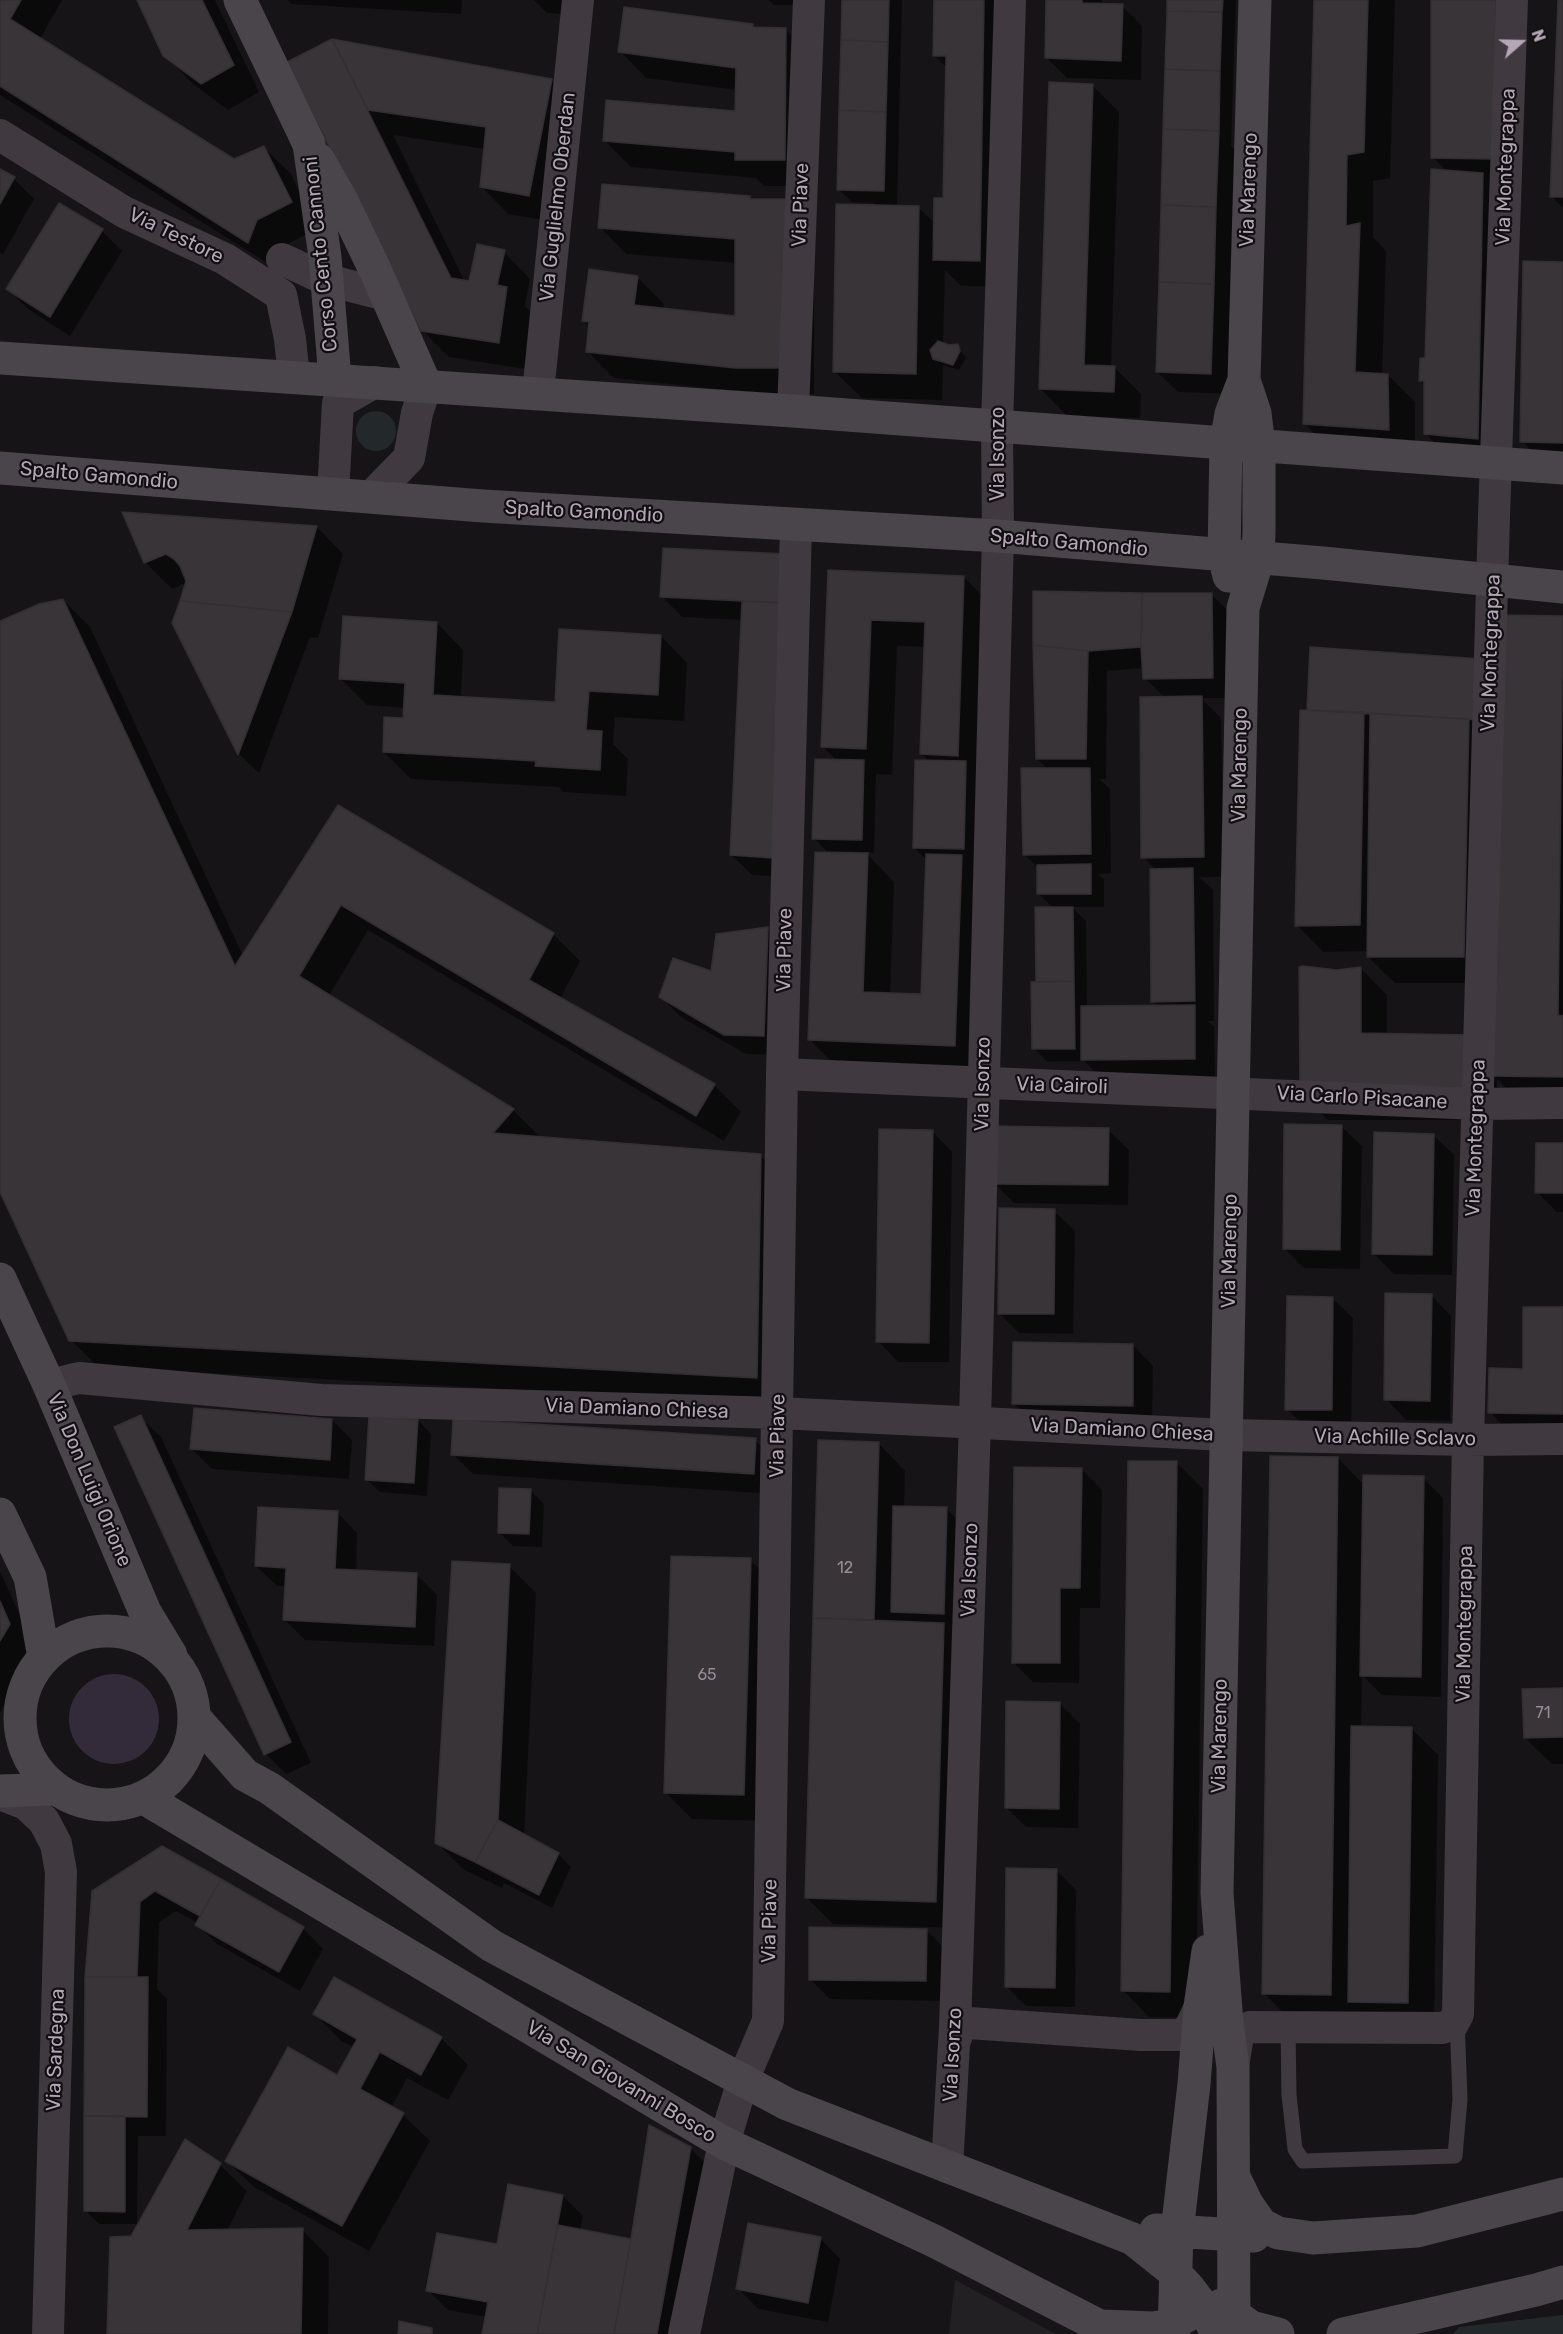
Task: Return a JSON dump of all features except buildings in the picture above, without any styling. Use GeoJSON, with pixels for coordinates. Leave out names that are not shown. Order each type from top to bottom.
{"type":"FeatureCollection","features":[{"type":"Feature","properties":{"kind":"street","name":"Corso Cento Cannoni"},"geometry":{"type":"LineString","coordinates":[[240,0],[309,144],[322,231],[337,391]]}},
{"type":"Feature","properties":{"kind":"street","name":"Via Guglielmo Oberdan"},"geometry":{"type":"LineString","coordinates":[[538,393],[578,0]]}},
{"type":"Feature","properties":{"kind":"street","name":"Via Piave"},"geometry":{"type":"LineString","coordinates":[[793,411],[809,0]]}},
{"type":"Feature","properties":{"kind":"street","name":"Via Isonzo"},"geometry":{"type":"LineString","coordinates":[[947,2167],[954,2043],[975,1422],[998,536],[997,426],[1010,0]]}},
{"type":"Feature","properties":{"kind":"street","name":"Via Marengo"},"geometry":{"type":"LineString","coordinates":[[1244,380],[1255,0]]}},
{"type":"Feature","properties":{"kind":"street","name":"Via Montegrappa"},"geometry":{"type":"LineString","coordinates":[[1457,2018],[1468,1440],[1512,0]]}},
{"type":"Feature","properties":{"kind":"street","name":"Via Testore"},"geometry":{"type":"LineString","coordinates":[[0,135],[124,212],[225,259],[281,295],[290,339],[294,377]]}},
{"type":"Feature","properties":{"kind":"street"},"geometry":{"type":"LineString","coordinates":[[309,144],[341,199],[426,386],[417,413],[409,458],[371,496]]}},
{"type":"Feature","properties":{"kind":"street"},"geometry":{"type":"LineString","coordinates":[[225,259],[282,259],[310,252],[322,231]]}},
{"type":"Feature","properties":{"kind":"street"},"geometry":{"type":"LineString","coordinates":[[282,259],[327,280],[386,295]]}},
{"type":"Feature","properties":{"kind":"street"},"geometry":{"type":"LineString","coordinates":[[0,358],[294,377],[337,391],[375,382],[1563,468]]}},
{"type":"Feature","properties":{"kind":"street"},"geometry":{"type":"LineString","coordinates":[[1243,608],[1228,574],[1224,556],[1226,443],[1231,414],[1244,380]]}},
{"type":"Feature","properties":{"kind":"street"},"geometry":{"type":"LineString","coordinates":[[1243,608],[1258,559],[1259,446],[1255,413],[1244,380]]}},
{"type":"Feature","properties":{"kind":"street"},"geometry":{"type":"LineString","coordinates":[[333,494],[337,391]]}},
{"type":"Feature","properties":{"kind":"street","name":"Spalto Gamondio"},"geometry":{"type":"LineString","coordinates":[[0,468],[483,506],[998,536],[1493,580]]}},
{"type":"Feature","properties":{"kind":"street","name":"Via Piave"},"geometry":{"type":"LineString","coordinates":[[684,2334],[724,2143],[743,2080],[768,2021],[782,1074],[796,525]]}},
{"type":"Feature","properties":{"kind":"street"},"geometry":{"type":"LineString","coordinates":[[1493,580],[1563,586]]}},
{"type":"Feature","properties":{"kind":"street","name":"Via Marengo"},"geometry":{"type":"LineString","coordinates":[[1212,2304],[1232,2165],[1233,2067],[1227,2023],[1217,1893],[1243,608]]}},
{"type":"Feature","properties":{"kind":"street","name":"Via Cairoli"},"geometry":{"type":"LineString","coordinates":[[782,1074],[1234,1092]]}},
{"type":"Feature","properties":{"kind":"street","name":"Via Carlo Pisacane"},"geometry":{"type":"LineString","coordinates":[[1234,1092],[1478,1104],[1563,1103]]}},
{"type":"Feature","properties":{"kind":"street","name":"Via Don Luigi Orione"},"geometry":{"type":"LineString","coordinates":[[0,1279],[49,1385],[145,1612],[184,1677]]}},
{"type":"Feature","properties":{"kind":"street","name":"Via Damiano Chiesa"},"geometry":{"type":"LineString","coordinates":[[49,1385],[79,1377],[321,1400],[778,1413],[1226,1435]]}},
{"type":"Feature","properties":{"kind":"street","name":"Via Achille Sclavo"},"geometry":{"type":"LineString","coordinates":[[1226,1435],[1468,1440],[1563,1439]]}},
{"type":"Feature","properties":{"kind":"street"},"geometry":{"type":"LineString","coordinates":[[0,1515],[30,1577],[44,1658]]}},
{"type":"Feature","properties":{"kind":"street"},"geometry":{"type":"LineString","coordinates":[[98,1631],[119,1632],[139,1637],[157,1647],[172,1660],[184,1677],[191,1696],[194,1717],[192,1742],[181,1765],[165,1784],[144,1798],[122,1805],[99,1806],[76,1800],[55,1789],[37,1771],[9,1716],[31,1676],[44,1658],[60,1645],[78,1636],[98,1631]]}},
{"type":"Feature","properties":{"kind":"street"},"geometry":{"type":"LineString","coordinates":[[194,1717],[245,1775],[269,1788],[492,1946],[787,2104],[1133,2239],[1212,2304],[1251,2327],[1278,2334]]}},
{"type":"Feature","properties":{"kind":"street"},"geometry":{"type":"LineString","coordinates":[[0,1793],[55,1789]]}},
{"type":"Feature","properties":{"kind":"street","name":"Via Sardegna"},"geometry":{"type":"LineString","coordinates":[[0,1793],[26,1804],[44,1821],[56,1844],[61,1872],[48,2325]]}},
{"type":"Feature","properties":{"kind":"street","name":"Via San Giovanni Bosco"},"geometry":{"type":"LineString","coordinates":[[144,1798],[724,2143],[926,2237],[1116,2330]]}},
{"type":"Feature","properties":{"kind":"street","name":"Via Marengo"},"geometry":{"type":"LineString","coordinates":[[1184,2160],[1194,2084],[1200,2007],[1217,1893]]}},
{"type":"Feature","properties":{"kind":"street"},"geometry":{"type":"LineString","coordinates":[[954,2043],[959,2029],[969,2023],[1141,2035],[1181,2035],[1190,2028],[1200,2007]]}},
{"type":"Feature","properties":{"kind":"street"},"geometry":{"type":"LineString","coordinates":[[1233,2067],[1236,2041],[1241,2031],[1259,2025],[1442,2028],[1452,2025],[1457,2018]]}},
{"type":"Feature","properties":{"kind":"street"},"geometry":{"type":"LineString","coordinates":[[1034,2200],[1115,2216],[1152,2212],[1171,2196],[1184,2160]]}},
{"type":"Feature","properties":{"kind":"street"},"geometry":{"type":"LineString","coordinates":[[1176,2273],[1182,2232],[1184,2160]]}},
{"type":"Feature","properties":{"kind":"street"},"geometry":{"type":"LineString","coordinates":[[1232,2165],[1239,2190],[1261,2224],[1278,2233],[1313,2238],[1417,2231],[1563,2194]]}},
{"type":"Feature","properties":{"kind":"street"},"geometry":{"type":"LineString","coordinates":[[1034,2200],[1086,2216],[1141,2228],[1182,2232]]}},
{"type":"Feature","properties":{"kind":"street"},"geometry":{"type":"LineString","coordinates":[[1182,2232],[1212,2304]]}},
{"type":"Feature","properties":{"kind":"street"},"geometry":{"type":"LineString","coordinates":[[1182,2232],[1212,2304]]}},
{"type":"Feature","properties":{"kind":"street"},"geometry":{"type":"LineString","coordinates":[[1212,2304],[1273,2250],[1313,2238]]}},
{"type":"Feature","properties":{"kind":"street"},"geometry":{"type":"LineString","coordinates":[[1116,2330],[1155,2328],[1212,2304],[1313,2238]]}},
{"type":"Feature","properties":{"kind":"street"},"geometry":{"type":"LineString","coordinates":[[1343,2334],[1563,2282]]}},
{"type":"Feature","properties":{"kind":"lane"},"geometry":{"type":"LineString","coordinates":[[1288,2027],[1289,2095],[1295,2149],[1303,2162],[1455,2156],[1460,2099],[1457,2018]]}},
{"type":"Feature","properties":{"kind":"shaded area"},"geometry":{"type":"Polygon","coordinates":[[[376,411],[384,412],[390,417],[395,423],[395,439],[390,445],[384,450],[376,451],[368,450],[362,445],[357,439],[356,431],[357,423],[362,417],[368,412],[376,411]]]}},
{"type":"Feature","properties":{"kind":"shaded area"},"geometry":{"type":"Polygon","coordinates":[[[114,1674],[131,1678],[146,1687],[155,1702],[159,1719],[155,1736],[146,1751],[131,1760],[114,1764],[97,1760],[82,1751],[73,1736],[69,1719],[73,1702],[82,1687],[97,1678],[114,1674]]]}},
{"type":"Feature","properties":{"kind":"shaded area"},"geometry":{"type":"Polygon","coordinates":[[[955,2280],[1056,2334],[949,2334],[955,2280]]]}},
{"type":"Feature","properties":{"kind":"shaded area"},"geometry":{"type":"Polygon","coordinates":[[[1563,2315],[1563,2334],[1453,2334],[1459,2327],[1563,2315]]]}}]}
